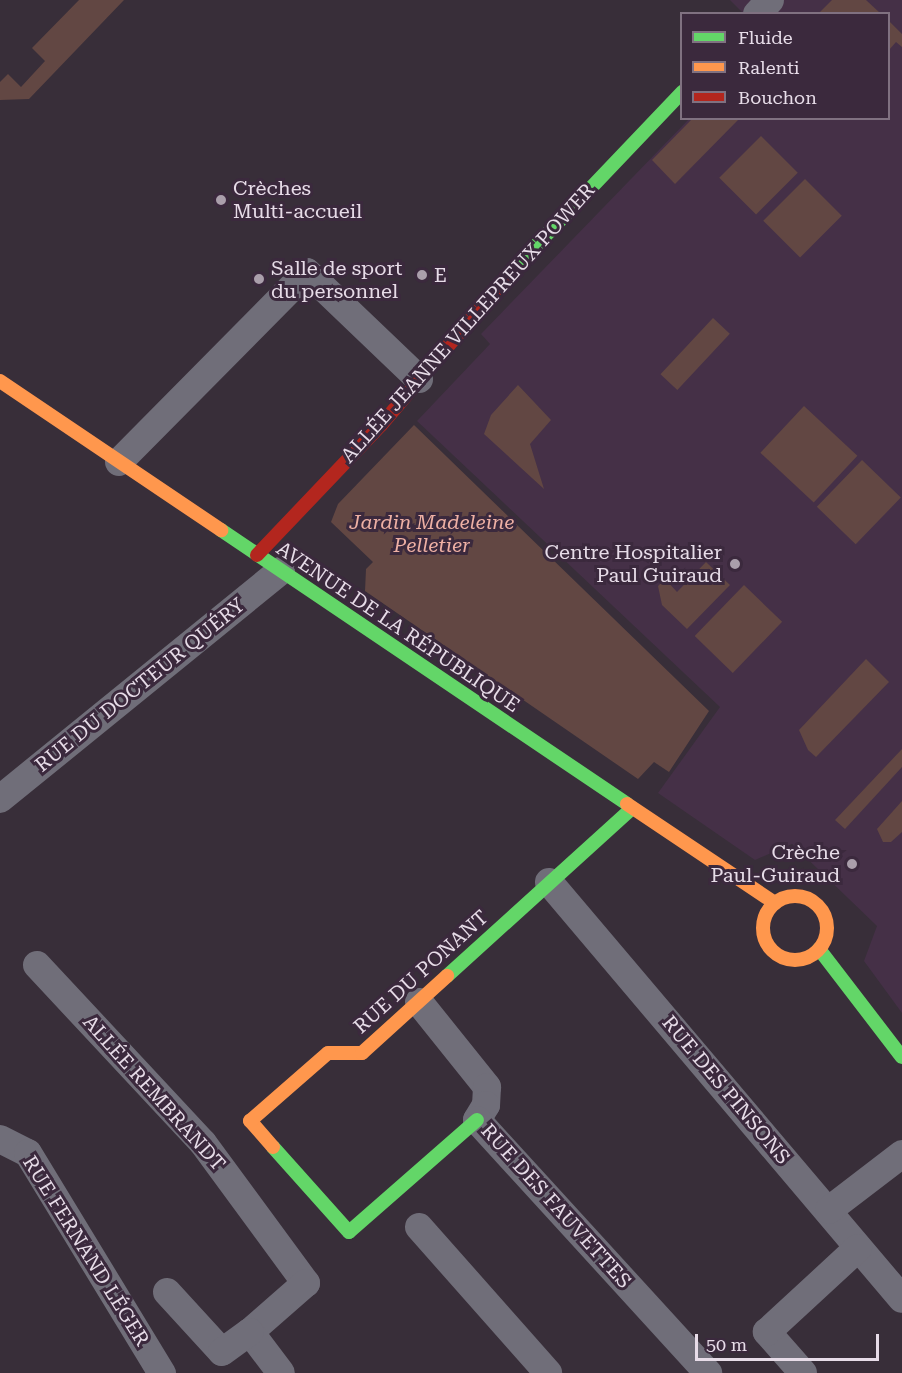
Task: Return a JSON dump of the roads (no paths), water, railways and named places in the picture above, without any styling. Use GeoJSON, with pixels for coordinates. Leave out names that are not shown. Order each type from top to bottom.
{"type":"FeatureCollection","features":[{"type":"Feature","properties":{"kind":"street"},"geometry":{"type":"LineString","coordinates":[[759,12],[770,0]]}},
{"type":"Feature","properties":{"kind":"street","name":"ALLÉE JEANNE VILLEPREUX POWER"},"geometry":{"type":"LineString","coordinates":[[257,555],[381,425],[526,254],[680,93]]}},
{"type":"Feature","properties":{"kind":"street"},"geometry":{"type":"LineString","coordinates":[[119,462],[307,272],[419,379]]}},
{"type":"Feature","properties":{"kind":"street","name":"AVENUE DE LA RÉPUBLIQUE"},"geometry":{"type":"LineString","coordinates":[[0,381],[775,903]]}},
{"type":"Feature","properties":{"kind":"street","name":"RUE DU DOCTEUR QUÉRY"},"geometry":{"type":"LineString","coordinates":[[0,799],[280,571]]}},
{"type":"Feature","properties":{"kind":"street","name":"RUE DU PONANT"},"geometry":{"type":"LineString","coordinates":[[477,1120],[349,1232],[250,1121],[328,1053],[362,1053],[632,808]]}},
{"type":"Feature","properties":{"kind":"street","name":"RUE DES PINSONS"},"geometry":{"type":"LineString","coordinates":[[549,882],[902,1299]]}},
{"type":"Feature","properties":{"kind":"street"},"geometry":{"type":"LineString","coordinates":[[793,896],[819,906],[827,932],[819,949],[802,959],[781,956],[772,950],[766,941],[764,921],[775,903],[793,896]]}},
{"type":"Feature","properties":{"kind":"street"},"geometry":{"type":"LineString","coordinates":[[819,949],[902,1057]]}},
{"type":"Feature","properties":{"kind":"street","name":"ALLÉE REMBRANDT"},"geometry":{"type":"LineString","coordinates":[[37,965],[203,1143],[306,1283],[250,1332],[222,1352],[167,1292]]}},
{"type":"Feature","properties":{"kind":"street","name":"RUE DES FAUVETTES"},"geometry":{"type":"LineString","coordinates":[[419,1002],[487,1087],[486,1105],[477,1120],[708,1373]]}},
{"type":"Feature","properties":{"kind":"street","name":"RUE FERNAND LÉGER"},"geometry":{"type":"LineString","coordinates":[[0,1139],[28,1153],[162,1373]]}},
{"type":"Feature","properties":{"kind":"street"},"geometry":{"type":"LineString","coordinates":[[828,1210],[902,1154]]}},
{"type":"Feature","properties":{"kind":"street"},"geometry":{"type":"LineString","coordinates":[[419,1227],[548,1373]]}},
{"type":"Feature","properties":{"kind":"street"},"geometry":{"type":"LineString","coordinates":[[803,1373],[767,1332],[858,1248]]}},
{"type":"Feature","properties":{"kind":"street"},"geometry":{"type":"LineString","coordinates":[[250,1332],[281,1373]]}},
{"type":"Feature","properties":{"kind":"place","name":"Crèches Multi-accueil"},"geometry":{"type":"Point","coordinates":[221,200]}},
{"type":"Feature","properties":{"kind":"place","name":"E"},"geometry":{"type":"Point","coordinates":[422,275]}},
{"type":"Feature","properties":{"kind":"place","name":"Salle de sport du personnel"},"geometry":{"type":"Point","coordinates":[259,279]}},
{"type":"Feature","properties":{"kind":"place","name":"Centre Hospitalier Paul Guiraud"},"geometry":{"type":"Point","coordinates":[735,564]}},
{"type":"Feature","properties":{"kind":"place","name":"Crèche Paul-Guiraud"},"geometry":{"type":"Point","coordinates":[852,864]}},
{"type":"Feature","properties":{"kind":"park label","name":"Jardin Madeleine Pelletier"},"geometry":{"type":"Point","coordinates":[432,534]}}]}
